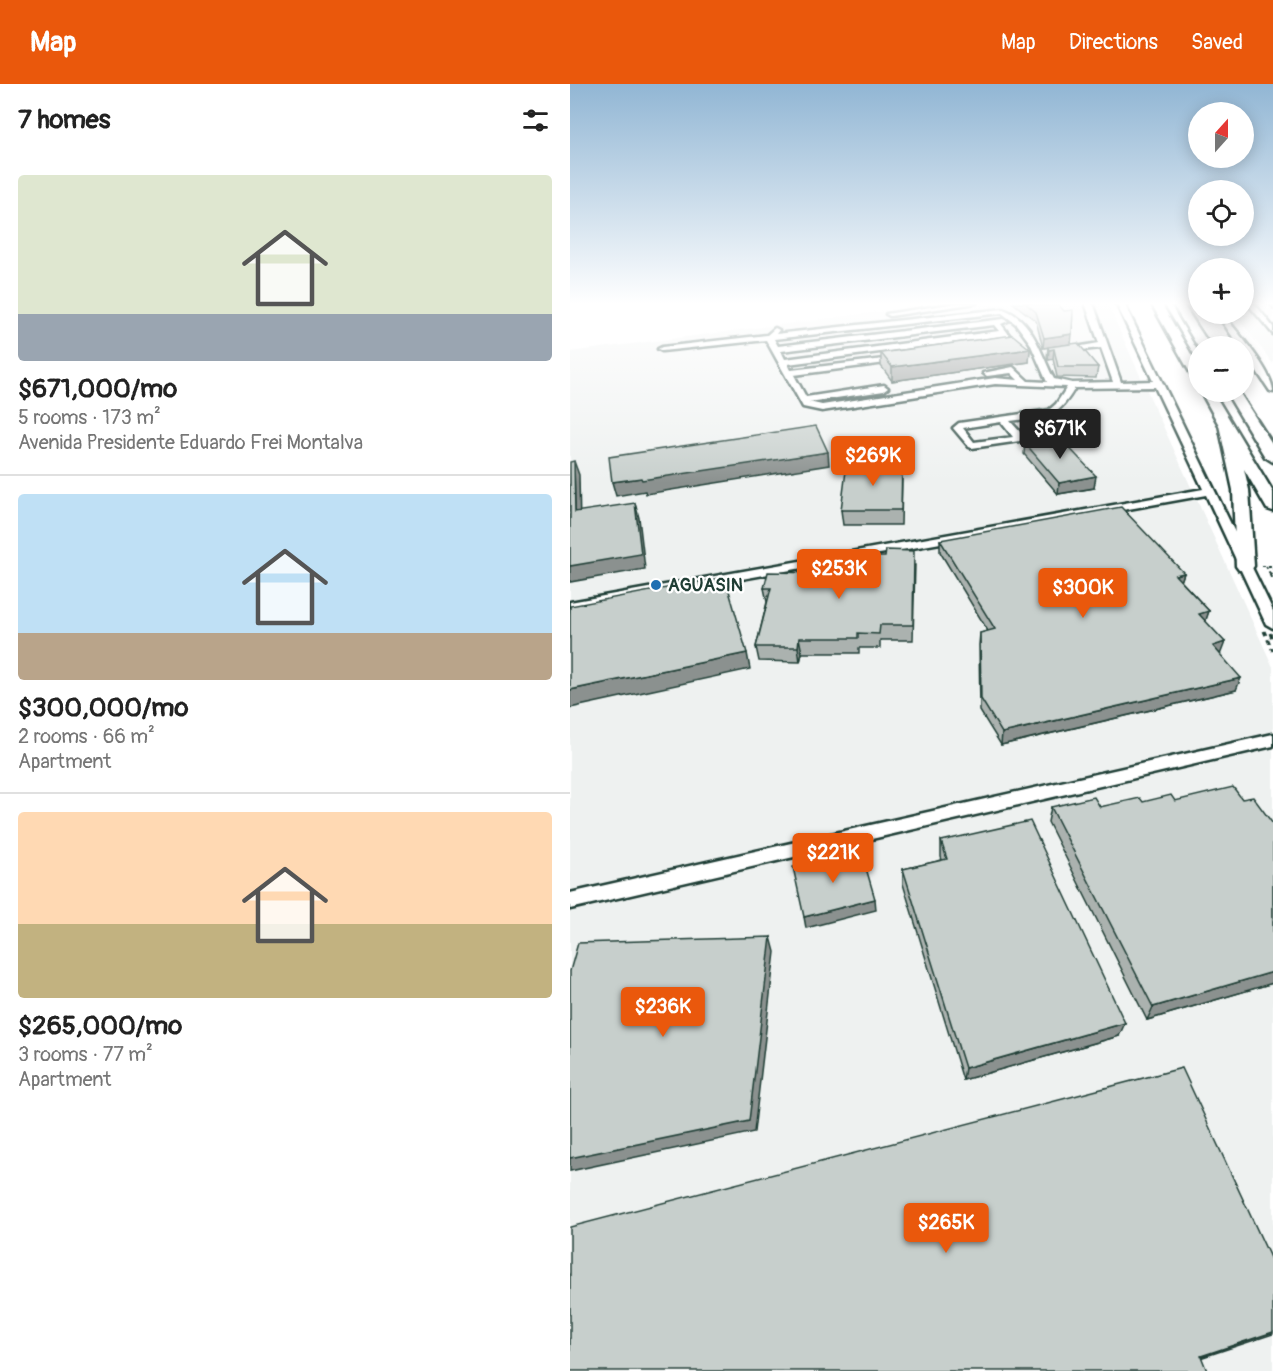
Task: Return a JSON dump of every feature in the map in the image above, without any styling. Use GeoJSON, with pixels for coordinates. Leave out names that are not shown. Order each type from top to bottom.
{"type":"FeatureCollection","features":[{"type":"Feature","properties":{"kind":"highway"},"geometry":{"type":"LineString","coordinates":[[1213,402],[1273,506]]}},
{"type":"Feature","properties":{"kind":"highway"},"geometry":{"type":"LineString","coordinates":[[1238,402],[1273,457]]}},
{"type":"Feature","properties":{"kind":"highway"},"geometry":{"type":"LineString","coordinates":[[1226,425],[1241,490],[1245,566]]}},
{"type":"Feature","properties":{"kind":"street"},"geometry":{"type":"LineString","coordinates":[[784,363],[806,405],[817,408],[995,381],[1044,386],[1157,384]]}},
{"type":"Feature","properties":{"kind":"street"},"geometry":{"type":"LineString","coordinates":[[789,373],[868,363]]}},
{"type":"Feature","properties":{"kind":"street"},"geometry":{"type":"LineString","coordinates":[[1043,363],[1048,377],[1056,384]]}},
{"type":"Feature","properties":{"kind":"street"},"geometry":{"type":"LineString","coordinates":[[1110,363],[1118,385]]}},
{"type":"Feature","properties":{"kind":"street"},"geometry":{"type":"LineString","coordinates":[[1147,363],[1273,624]]}},
{"type":"Feature","properties":{"kind":"street"},"geometry":{"type":"LineString","coordinates":[[1254,363],[1273,389]]}},
{"type":"Feature","properties":{"kind":"street"},"geometry":{"type":"LineString","coordinates":[[861,364],[867,372]]}},
{"type":"Feature","properties":{"kind":"street"},"geometry":{"type":"LineString","coordinates":[[803,400],[1010,370],[1016,371],[1025,383]]}},
{"type":"Feature","properties":{"kind":"street"},"geometry":{"type":"LineString","coordinates":[[873,380],[886,398]]}},
{"type":"Feature","properties":{"kind":"street"},"geometry":{"type":"LineString","coordinates":[[1003,419],[1018,437],[972,445],[958,428],[962,425],[980,422],[1052,412],[1060,406],[1072,386]]}},
{"type":"Feature","properties":{"kind":"street"},"geometry":{"type":"LineString","coordinates":[[980,422],[996,442]]}},
{"type":"Feature","properties":{"kind":"street"},"geometry":{"type":"LineString","coordinates":[[570,606],[1208,490]]}},
{"type":"Feature","properties":{"kind":"street"},"geometry":{"type":"LineString","coordinates":[[570,901],[1259,741],[1273,740]]}},
{"type":"Feature","properties":{"kind":"path"},"geometry":{"type":"LineString","coordinates":[[1266,566],[1273,581]]}},
{"type":"Feature","properties":{"kind":"shaded area"},"geometry":{"type":"Polygon","coordinates":[[[570,363],[1134,363],[1273,667],[1273,1371],[570,1371],[570,363]]]}},
{"type":"Feature","properties":{"kind":"building"},"geometry":{"type":"Polygon","coordinates":[[[889,363],[922,363],[892,367],[889,363]]]}},
{"type":"Feature","properties":{"kind":"building"},"geometry":{"type":"Polygon","coordinates":[[[1057,363],[1095,363],[1098,367],[1058,367],[1057,363]]]}},
{"type":"Feature","properties":{"kind":"building"},"geometry":{"type":"Polygon","coordinates":[[[816,426],[828,452],[642,480],[641,478],[612,482],[609,457],[816,426]]]}},
{"type":"Feature","properties":{"kind":"building"},"geometry":{"type":"Polygon","coordinates":[[[1060,438],[1096,476],[1059,483],[1025,443],[1060,438]]]}},
{"type":"Feature","properties":{"kind":"building"},"geometry":{"type":"Polygon","coordinates":[[[574,461],[575,512],[635,503],[641,554],[570,566],[570,462],[574,461]]]}},
{"type":"Feature","properties":{"kind":"building"},"geometry":{"type":"Polygon","coordinates":[[[847,463],[902,463],[901,510],[841,510],[847,463]]]}},
{"type":"Feature","properties":{"kind":"building"},"geometry":{"type":"Polygon","coordinates":[[[1121,507],[1184,573],[1175,575],[1209,611],[1199,614],[1225,642],[1213,646],[1241,678],[1002,733],[981,699],[980,633],[995,629],[940,540],[1121,507]]]}},
{"type":"Feature","properties":{"kind":"building"},"geometry":{"type":"Polygon","coordinates":[[[886,550],[914,551],[913,625],[880,625],[879,634],[858,633],[858,638],[799,638],[798,647],[756,647],[771,588],[764,588],[768,572],[822,573],[824,563],[848,563],[849,557],[885,557],[886,550]]]}},
{"type":"Feature","properties":{"kind":"building"},"geometry":{"type":"Polygon","coordinates":[[[725,577],[747,653],[570,690],[570,606],[725,577]]]}},
{"type":"Feature","properties":{"kind":"building"},"geometry":{"type":"Polygon","coordinates":[[[1233,787],[1242,799],[1253,797],[1273,824],[1273,972],[1153,1007],[1051,807],[1094,797],[1100,807],[1140,798],[1143,802],[1171,795],[1175,801],[1233,787]]]}},
{"type":"Feature","properties":{"kind":"building"},"geometry":{"type":"Polygon","coordinates":[[[1030,821],[1125,1023],[965,1068],[903,869],[947,859],[941,841],[1030,821]]]}},
{"type":"Feature","properties":{"kind":"building"},"geometry":{"type":"Polygon","coordinates":[[[861,851],[875,899],[804,917],[793,867],[861,851]]]}},
{"type":"Feature","properties":{"kind":"building"},"geometry":{"type":"Polygon","coordinates":[[[771,937],[749,1121],[570,1158],[570,971],[578,943],[771,937]]]}},
{"type":"Feature","properties":{"kind":"building"},"geometry":{"type":"Polygon","coordinates":[[[1182,1068],[1273,1264],[1273,1332],[1201,1356],[1207,1371],[570,1371],[570,1227],[1182,1068]]]}},
{"type":"Feature","properties":{"kind":"place","name":"AGUASIN"},"geometry":{"type":"Point","coordinates":[656,585]}}]}
